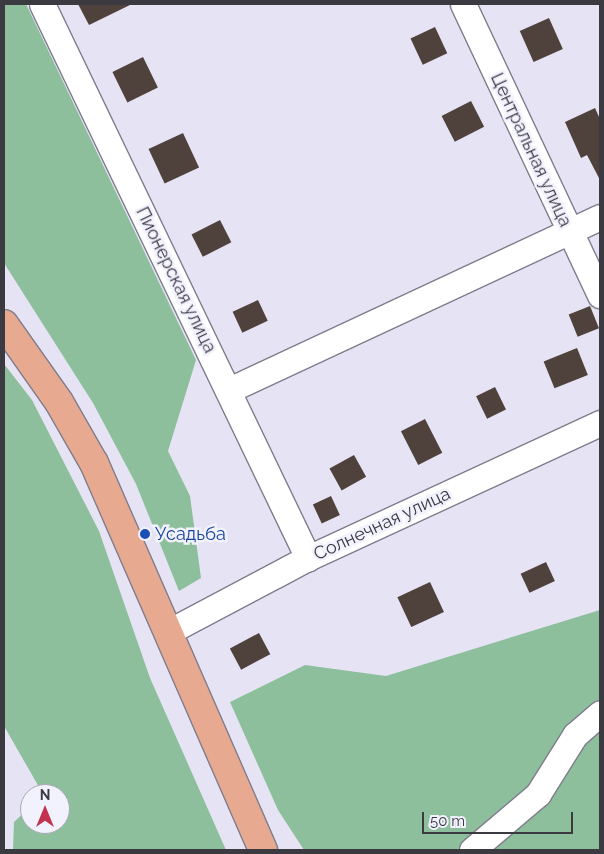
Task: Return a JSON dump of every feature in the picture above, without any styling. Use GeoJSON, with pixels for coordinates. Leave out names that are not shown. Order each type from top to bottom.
{"type":"FeatureCollection","features":[{"type":"Feature","properties":{"kind":"main road"},"geometry":{"type":"LineString","coordinates":[[4,324],[59,402],[94,463],[262,850]]}},
{"type":"Feature","properties":{"kind":"street","name":"Пионерская улица"},"geometry":{"type":"LineString","coordinates":[[42,4],[229,390],[308,558]]}},
{"type":"Feature","properties":{"kind":"street","name":"Центральная улица"},"geometry":{"type":"LineString","coordinates":[[463,4],[600,295]]}},
{"type":"Feature","properties":{"kind":"street"},"geometry":{"type":"LineString","coordinates":[[229,390],[600,217]]}},
{"type":"Feature","properties":{"kind":"street","name":"Солнечная улица"},"geometry":{"type":"LineString","coordinates":[[168,632],[308,558],[600,423]]}},
{"type":"Feature","properties":{"kind":"street"},"geometry":{"type":"LineString","coordinates":[[472,850],[538,794],[575,735],[600,713]]}},
{"type":"Feature","properties":{"kind":"green space"},"geometry":{"type":"Polygon","coordinates":[[[4,4],[26,4],[196,360],[168,451],[190,496],[201,578],[179,591],[136,484],[93,403],[4,263],[4,4]]]}},
{"type":"Feature","properties":{"kind":"green space"},"geometry":{"type":"Polygon","coordinates":[[[4,364],[32,400],[99,531],[150,678],[226,850],[13,850],[14,822],[20,816],[20,834],[70,834],[70,784],[37,784],[4,726],[4,364]]]}},
{"type":"Feature","properties":{"kind":"green space"},"geometry":{"type":"Polygon","coordinates":[[[600,610],[600,850],[304,850],[278,810],[230,702],[305,665],[386,676],[600,610]]]}},
{"type":"Feature","properties":{"kind":"building"},"geometry":{"type":"Polygon","coordinates":[[[78,4],[132,4],[89,25],[78,4]]]}},
{"type":"Feature","properties":{"kind":"building"},"geometry":{"type":"Polygon","coordinates":[[[549,18],[563,49],[534,62],[520,31],[549,18]]]}},
{"type":"Feature","properties":{"kind":"building"},"geometry":{"type":"Polygon","coordinates":[[[435,27],[447,53],[423,65],[411,38],[435,27]]]}},
{"type":"Feature","properties":{"kind":"building"},"geometry":{"type":"Polygon","coordinates":[[[143,57],[158,88],[127,102],[112,72],[143,57]]]}},
{"type":"Feature","properties":{"kind":"building"},"geometry":{"type":"Polygon","coordinates":[[[471,101],[484,127],[455,142],[442,116],[471,101]]]}},
{"type":"Feature","properties":{"kind":"building"},"geometry":{"type":"Polygon","coordinates":[[[595,108],[600,119],[600,180],[587,155],[581,158],[565,122],[595,108]]]}},
{"type":"Feature","properties":{"kind":"building"},"geometry":{"type":"Polygon","coordinates":[[[183,133],[199,167],[165,183],[149,149],[183,133]]]}},
{"type":"Feature","properties":{"kind":"building"},"geometry":{"type":"Polygon","coordinates":[[[220,220],[231,242],[203,257],[191,235],[220,220]]]}},
{"type":"Feature","properties":{"kind":"building"},"geometry":{"type":"Polygon","coordinates":[[[258,300],[268,321],[242,333],[233,312],[258,300]]]}},
{"type":"Feature","properties":{"kind":"building"},"geometry":{"type":"Polygon","coordinates":[[[590,306],[599,328],[578,337],[569,315],[590,306]]]}},
{"type":"Feature","properties":{"kind":"building"},"geometry":{"type":"Polygon","coordinates":[[[577,348],[588,375],[554,388],[544,361],[577,348]]]}},
{"type":"Feature","properties":{"kind":"building"},"geometry":{"type":"Polygon","coordinates":[[[495,387],[506,409],[487,419],[476,396],[495,387]]]}},
{"type":"Feature","properties":{"kind":"building"},"geometry":{"type":"Polygon","coordinates":[[[425,419],[442,453],[418,465],[401,431],[425,419]]]}},
{"type":"Feature","properties":{"kind":"building"},"geometry":{"type":"Polygon","coordinates":[[[354,455],[366,477],[342,490],[330,469],[354,455]]]}},
{"type":"Feature","properties":{"kind":"building"},"geometry":{"type":"Polygon","coordinates":[[[331,496],[340,515],[322,523],[313,504],[331,496]]]}},
{"type":"Feature","properties":{"kind":"building"},"geometry":{"type":"Polygon","coordinates":[[[546,562],[555,581],[529,593],[521,574],[546,562]]]}},
{"type":"Feature","properties":{"kind":"building"},"geometry":{"type":"Polygon","coordinates":[[[430,582],[444,612],[411,627],[397,597],[430,582]]]}},
{"type":"Feature","properties":{"kind":"building"},"geometry":{"type":"Polygon","coordinates":[[[259,633],[270,654],[241,670],[230,648],[259,633]]]}},
{"type":"Feature","properties":{"kind":"place","name":"Усадьба"},"geometry":{"type":"Point","coordinates":[145,534]}}]}
